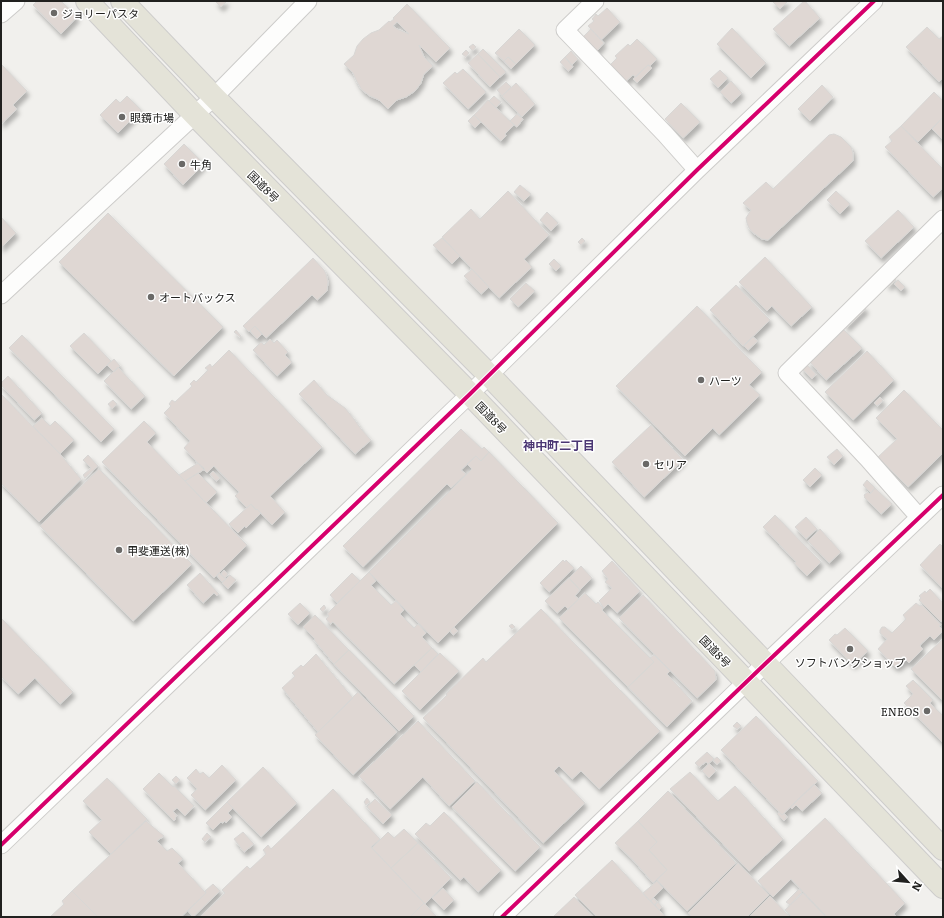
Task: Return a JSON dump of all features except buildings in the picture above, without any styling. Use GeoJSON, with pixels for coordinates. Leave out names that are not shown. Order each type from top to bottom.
{"type":"FeatureCollection","features":[{"type":"Feature","properties":{"kind":"highway","name":"国道8号"},"geometry":{"type":"LineString","coordinates":[[87,1],[194,114],[470,394],[943,887]]}},
{"type":"Feature","properties":{"kind":"highway"},"geometry":{"type":"LineString","coordinates":[[122,1],[214,97],[489,376],[943,849]]}},
{"type":"Feature","properties":{"kind":"street"},"geometry":{"type":"LineString","coordinates":[[1,14],[16,1]]}},
{"type":"Feature","properties":{"kind":"street"},"geometry":{"type":"LineString","coordinates":[[1,295],[214,97],[308,1]]}},
{"type":"Feature","properties":{"kind":"street"},"geometry":{"type":"LineString","coordinates":[[595,1],[565,30],[665,134],[697,170]]}},
{"type":"Feature","properties":{"kind":"street"},"geometry":{"type":"LineString","coordinates":[[1,845],[489,376],[697,170],[874,1]]}},
{"type":"Feature","properties":{"kind":"street"},"geometry":{"type":"LineString","coordinates":[[919,517],[868,459],[787,373],[943,219]]}},
{"type":"Feature","properties":{"kind":"street"},"geometry":{"type":"LineString","coordinates":[[502,917],[943,495]]}},
{"type":"Feature","properties":{"kind":"cycle path"},"geometry":{"type":"LineString","coordinates":[[1,845],[470,394],[697,170],[874,1]]}},
{"type":"Feature","properties":{"kind":"cycle path"},"geometry":{"type":"LineString","coordinates":[[502,917],[943,495]]}},
{"type":"Feature","properties":{"kind":"place","name":"ジョリーパスタ"},"geometry":{"type":"Point","coordinates":[54,13]}},
{"type":"Feature","properties":{"kind":"place","name":"眼鏡市場"},"geometry":{"type":"Point","coordinates":[122,117]}},
{"type":"Feature","properties":{"kind":"place","name":"牛角"},"geometry":{"type":"Point","coordinates":[182,164]}},
{"type":"Feature","properties":{"kind":"place","name":"オートバックス"},"geometry":{"type":"Point","coordinates":[151,297]}},
{"type":"Feature","properties":{"kind":"place","name":"ハーツ"},"geometry":{"type":"Point","coordinates":[701,380]}},
{"type":"Feature","properties":{"kind":"place","name":"セリア"},"geometry":{"type":"Point","coordinates":[646,464]}},
{"type":"Feature","properties":{"kind":"place","name":"甲斐運送(株)"},"geometry":{"type":"Point","coordinates":[119,550]}},
{"type":"Feature","properties":{"kind":"place","name":"ソフトバンクショップ"},"geometry":{"type":"Point","coordinates":[850,649]}},
{"type":"Feature","properties":{"kind":"place","name":"ENEOS"},"geometry":{"type":"Point","coordinates":[927,711]}},
{"type":"Feature","properties":{"kind":"district","name":"神中町二丁目"},"geometry":{"type":"Point","coordinates":[559,445]}}]}
